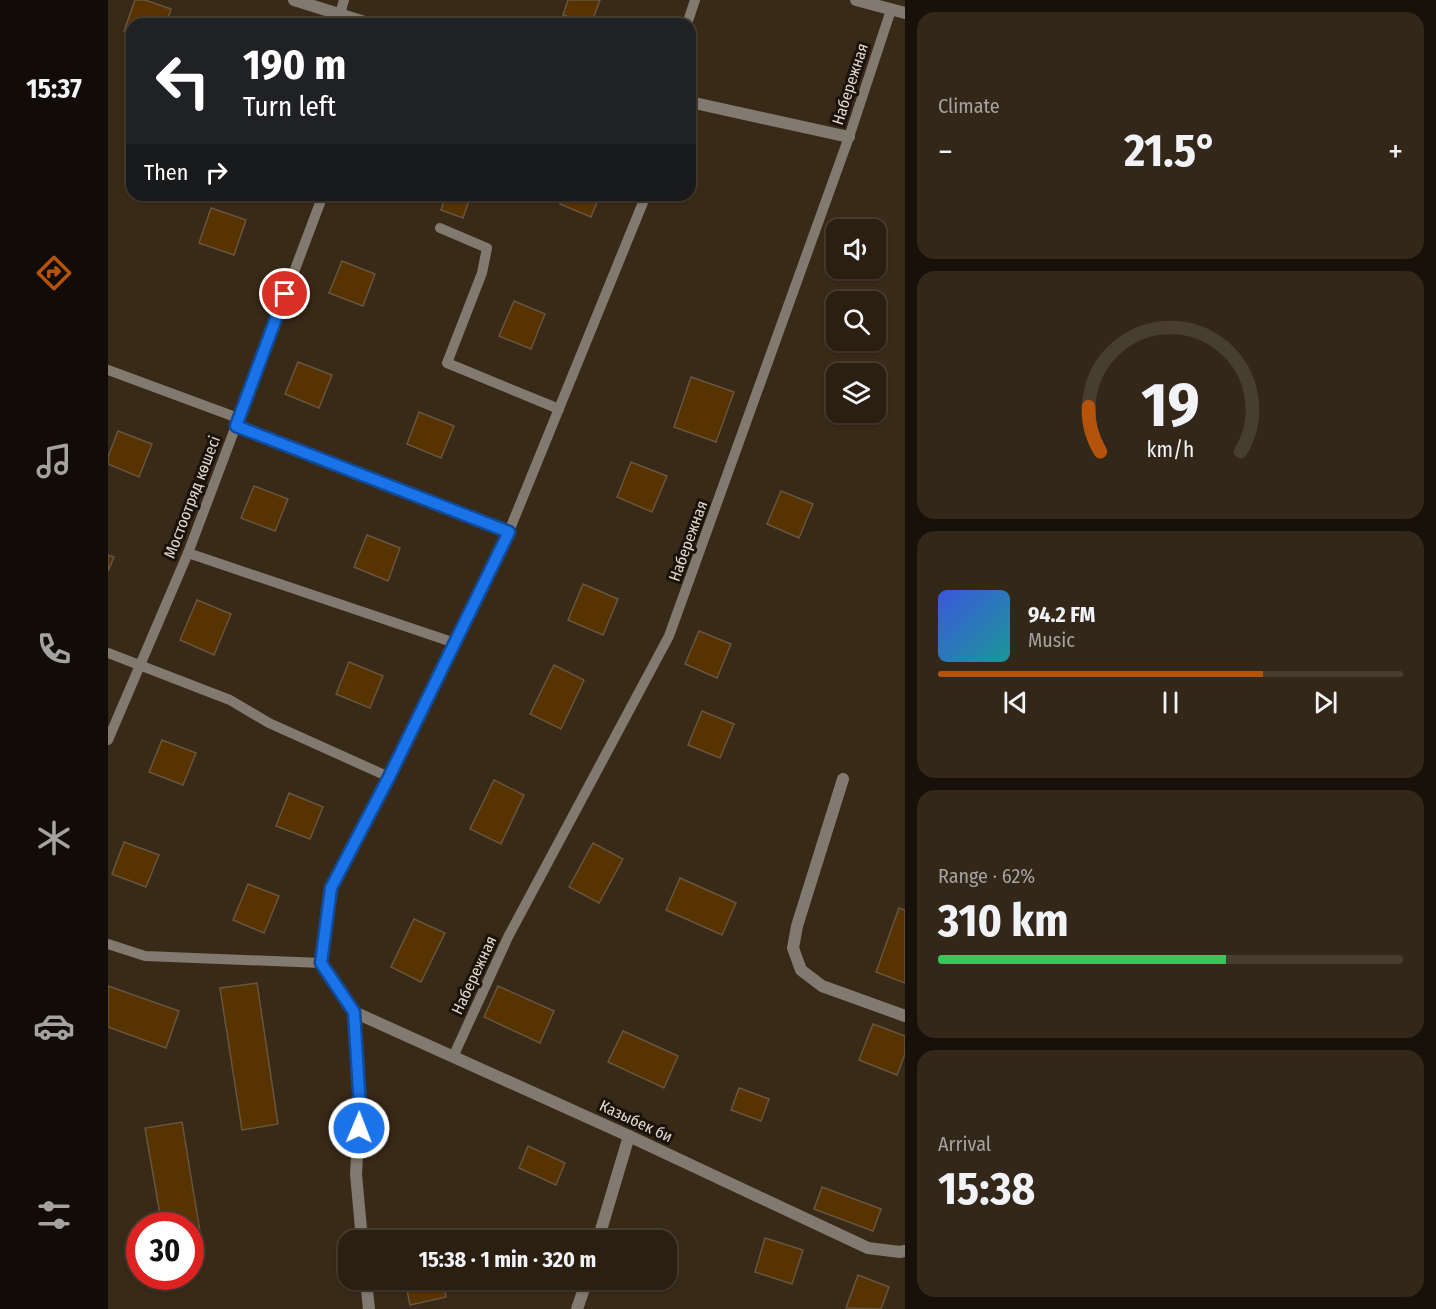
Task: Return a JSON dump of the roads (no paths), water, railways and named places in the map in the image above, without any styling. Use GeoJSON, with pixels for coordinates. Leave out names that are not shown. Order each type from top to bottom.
{"type":"FeatureCollection","features":[{"type":"Feature","properties":{"kind":"street"},"geometry":{"type":"LineString","coordinates":[[294,0],[352,18]]}},
{"type":"Feature","properties":{"kind":"street"},"geometry":{"type":"LineString","coordinates":[[856,0],[905,13]]}},
{"type":"Feature","properties":{"kind":"street"},"geometry":{"type":"LineString","coordinates":[[696,103],[849,136]]}},
{"type":"Feature","properties":{"kind":"street"},"geometry":{"type":"LineString","coordinates":[[843,779],[797,926],[793,948],[801,970],[822,987],[905,1016]]}},
{"type":"Feature","properties":{"kind":"street"},"geometry":{"type":"LineString","coordinates":[[354,1012],[360,1106],[356,1174],[361,1230]]}},
{"type":"Feature","properties":{"kind":"street","name":"Казыбек би"},"geometry":{"type":"LineString","coordinates":[[354,1012],[629,1136],[868,1248],[905,1251]]}},
{"type":"Feature","properties":{"kind":"street"},"geometry":{"type":"LineString","coordinates":[[601,1230],[629,1136]]}},
{"type":"Feature","properties":{"kind":"street"},"geometry":{"type":"LineString","coordinates":[[367,1290],[369,1309]]}},
{"type":"Feature","properties":{"kind":"street"},"geometry":{"type":"LineString","coordinates":[[577,1309],[583,1290]]}},
{"type":"Feature","properties":{"kind":"lane"},"geometry":{"type":"LineString","coordinates":[[340,14],[344,0]]}},
{"type":"Feature","properties":{"kind":"lane"},"geometry":{"type":"LineString","coordinates":[[689,18],[695,0]]}},
{"type":"Feature","properties":{"kind":"lane","name":"Набережная"},"geometry":{"type":"LineString","coordinates":[[453,1057],[508,937],[669,636],[849,136],[891,10]]}},
{"type":"Feature","properties":{"kind":"lane","name":"Мостоотряд көшесі"},"geometry":{"type":"LineString","coordinates":[[108,740],[188,553],[321,201]]}},
{"type":"Feature","properties":{"kind":"lane"},"geometry":{"type":"LineString","coordinates":[[354,1012],[321,963],[331,888],[389,777],[509,532],[644,201]]}},
{"type":"Feature","properties":{"kind":"lane"},"geometry":{"type":"LineString","coordinates":[[440,228],[487,248],[482,273],[447,363],[559,409]]}},
{"type":"Feature","properties":{"kind":"lane"},"geometry":{"type":"LineString","coordinates":[[108,370],[509,532]]}},
{"type":"Feature","properties":{"kind":"lane"},"geometry":{"type":"LineString","coordinates":[[188,553],[455,643]]}},
{"type":"Feature","properties":{"kind":"lane"},"geometry":{"type":"LineString","coordinates":[[108,652],[230,700],[269,723],[389,777]]}},
{"type":"Feature","properties":{"kind":"lane"},"geometry":{"type":"LineString","coordinates":[[108,944],[146,956],[321,963]]}}]}
